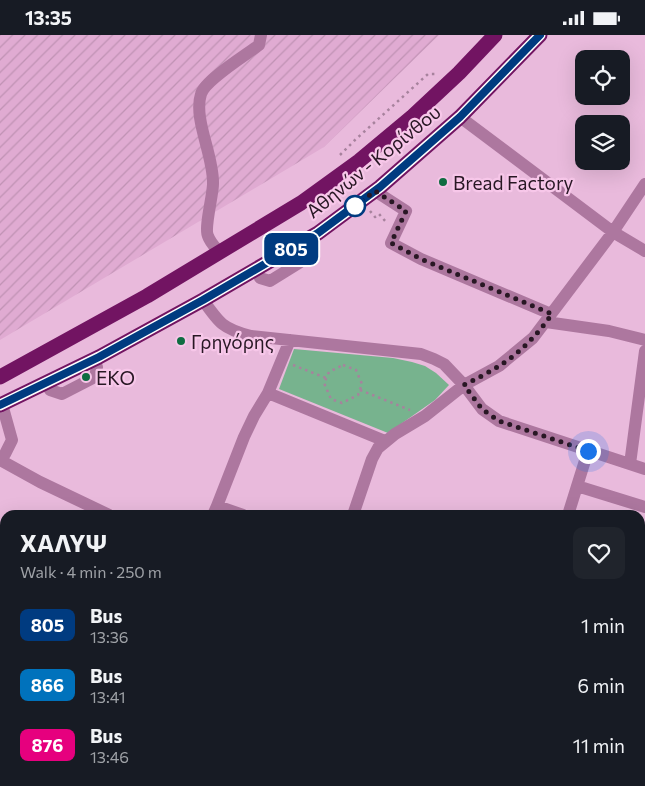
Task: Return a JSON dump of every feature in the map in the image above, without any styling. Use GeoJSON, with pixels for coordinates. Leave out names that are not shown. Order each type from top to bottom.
{"type":"FeatureCollection","features":[{"type":"Feature","properties":{"kind":"highway","name":"Αθηνών - Κορίνθου"},"geometry":{"type":"LineString","coordinates":[[0,377],[148,295],[301,203],[359,161],[413,116],[459,73],[495,35]]}},
{"type":"Feature","properties":{"kind":"highway","name":"Αθηνών - Κορίνθου"},"geometry":{"type":"LineString","coordinates":[[1,405],[99,357],[203,300],[318,233],[375,191],[460,117],[540,35]]}},
{"type":"Feature","properties":{"kind":"street"},"geometry":{"type":"LineString","coordinates":[[219,252],[207,235],[213,183],[199,105],[201,92],[217,75],[259,45],[260,35]]}},
{"type":"Feature","properties":{"kind":"street"},"geometry":{"type":"LineString","coordinates":[[460,117],[613,232],[645,251]]}},
{"type":"Feature","properties":{"kind":"street"},"geometry":{"type":"LineString","coordinates":[[355,510],[372,459],[378,448],[425,416],[464,385],[499,366],[533,338],[613,232],[645,184]]}},
{"type":"Feature","properties":{"kind":"street"},"geometry":{"type":"LineString","coordinates":[[375,191],[406,211],[391,243],[421,259],[549,318],[645,339]]}},
{"type":"Feature","properties":{"kind":"street"},"geometry":{"type":"LineString","coordinates":[[260,278],[270,281],[299,263],[302,252]]}},
{"type":"Feature","properties":{"kind":"street"},"geometry":{"type":"LineString","coordinates":[[203,300],[216,319],[225,327],[250,336],[421,354],[444,364],[464,385],[482,409],[499,421],[645,469]]}},
{"type":"Feature","properties":{"kind":"street"},"geometry":{"type":"LineString","coordinates":[[215,510],[244,437],[268,393],[290,340]]}},
{"type":"Feature","properties":{"kind":"street"},"geometry":{"type":"LineString","coordinates":[[630,464],[645,351]]}},
{"type":"Feature","properties":{"kind":"street"},"geometry":{"type":"LineString","coordinates":[[50,390],[62,394],[95,377],[97,367]]}},
{"type":"Feature","properties":{"kind":"street"},"geometry":{"type":"LineString","coordinates":[[268,393],[386,441]]}},
{"type":"Feature","properties":{"kind":"street"},"geometry":{"type":"LineString","coordinates":[[1,405],[12,440],[5,454],[0,459],[99,510]]}},
{"type":"Feature","properties":{"kind":"street"},"geometry":{"type":"LineString","coordinates":[[570,510],[588,451]]}},
{"type":"Feature","properties":{"kind":"street"},"geometry":{"type":"LineString","coordinates":[[577,486],[645,507]]}},
{"type":"Feature","properties":{"kind":"path"},"geometry":{"type":"LineString","coordinates":[[338,157],[428,74],[459,73]]}},
{"type":"Feature","properties":{"kind":"path"},"geometry":{"type":"LineString","coordinates":[[282,360],[326,378]]}},
{"type":"Feature","properties":{"kind":"path"},"geometry":{"type":"LineString","coordinates":[[343,365],[356,370],[362,384],[358,395],[342,403],[331,399],[324,383],[326,378],[329,372],[343,365]]}},
{"type":"Feature","properties":{"kind":"path"},"geometry":{"type":"LineString","coordinates":[[360,390],[425,416]]}},
{"type":"Feature","properties":{"kind":"shaded area"},"geometry":{"type":"Polygon","coordinates":[[[0,35],[439,35],[324,147],[0,340],[0,35]]]}},
{"type":"Feature","properties":{"kind":"green space"},"geometry":{"type":"Polygon","coordinates":[[[294,349],[393,358],[412,362],[425,366],[449,385],[435,400],[388,433],[279,389],[294,349]]]}},
{"type":"Feature","properties":{"kind":"bus line","name":"805"},"geometry":{"type":"LineString","coordinates":[[0,405],[99,357],[203,300],[318,233],[380,187],[460,117],[540,35]]}},
{"type":"Feature","properties":{"kind":"place","name":"Bread Factory"},"geometry":{"type":"Point","coordinates":[443,182]}},
{"type":"Feature","properties":{"kind":"place","name":"Γρηγόρης"},"geometry":{"type":"Point","coordinates":[181,341]}},
{"type":"Feature","properties":{"kind":"place","name":"EKO"},"geometry":{"type":"Point","coordinates":[86,377]}},
{"type":"Feature","properties":{"kind":"route"},"geometry":{"type":"LineString","coordinates":[[355,206],[375,191],[406,211],[391,243],[421,259],[552,314],[533,338],[499,366],[464,385],[482,409],[499,421],[588,451]]}}]}
